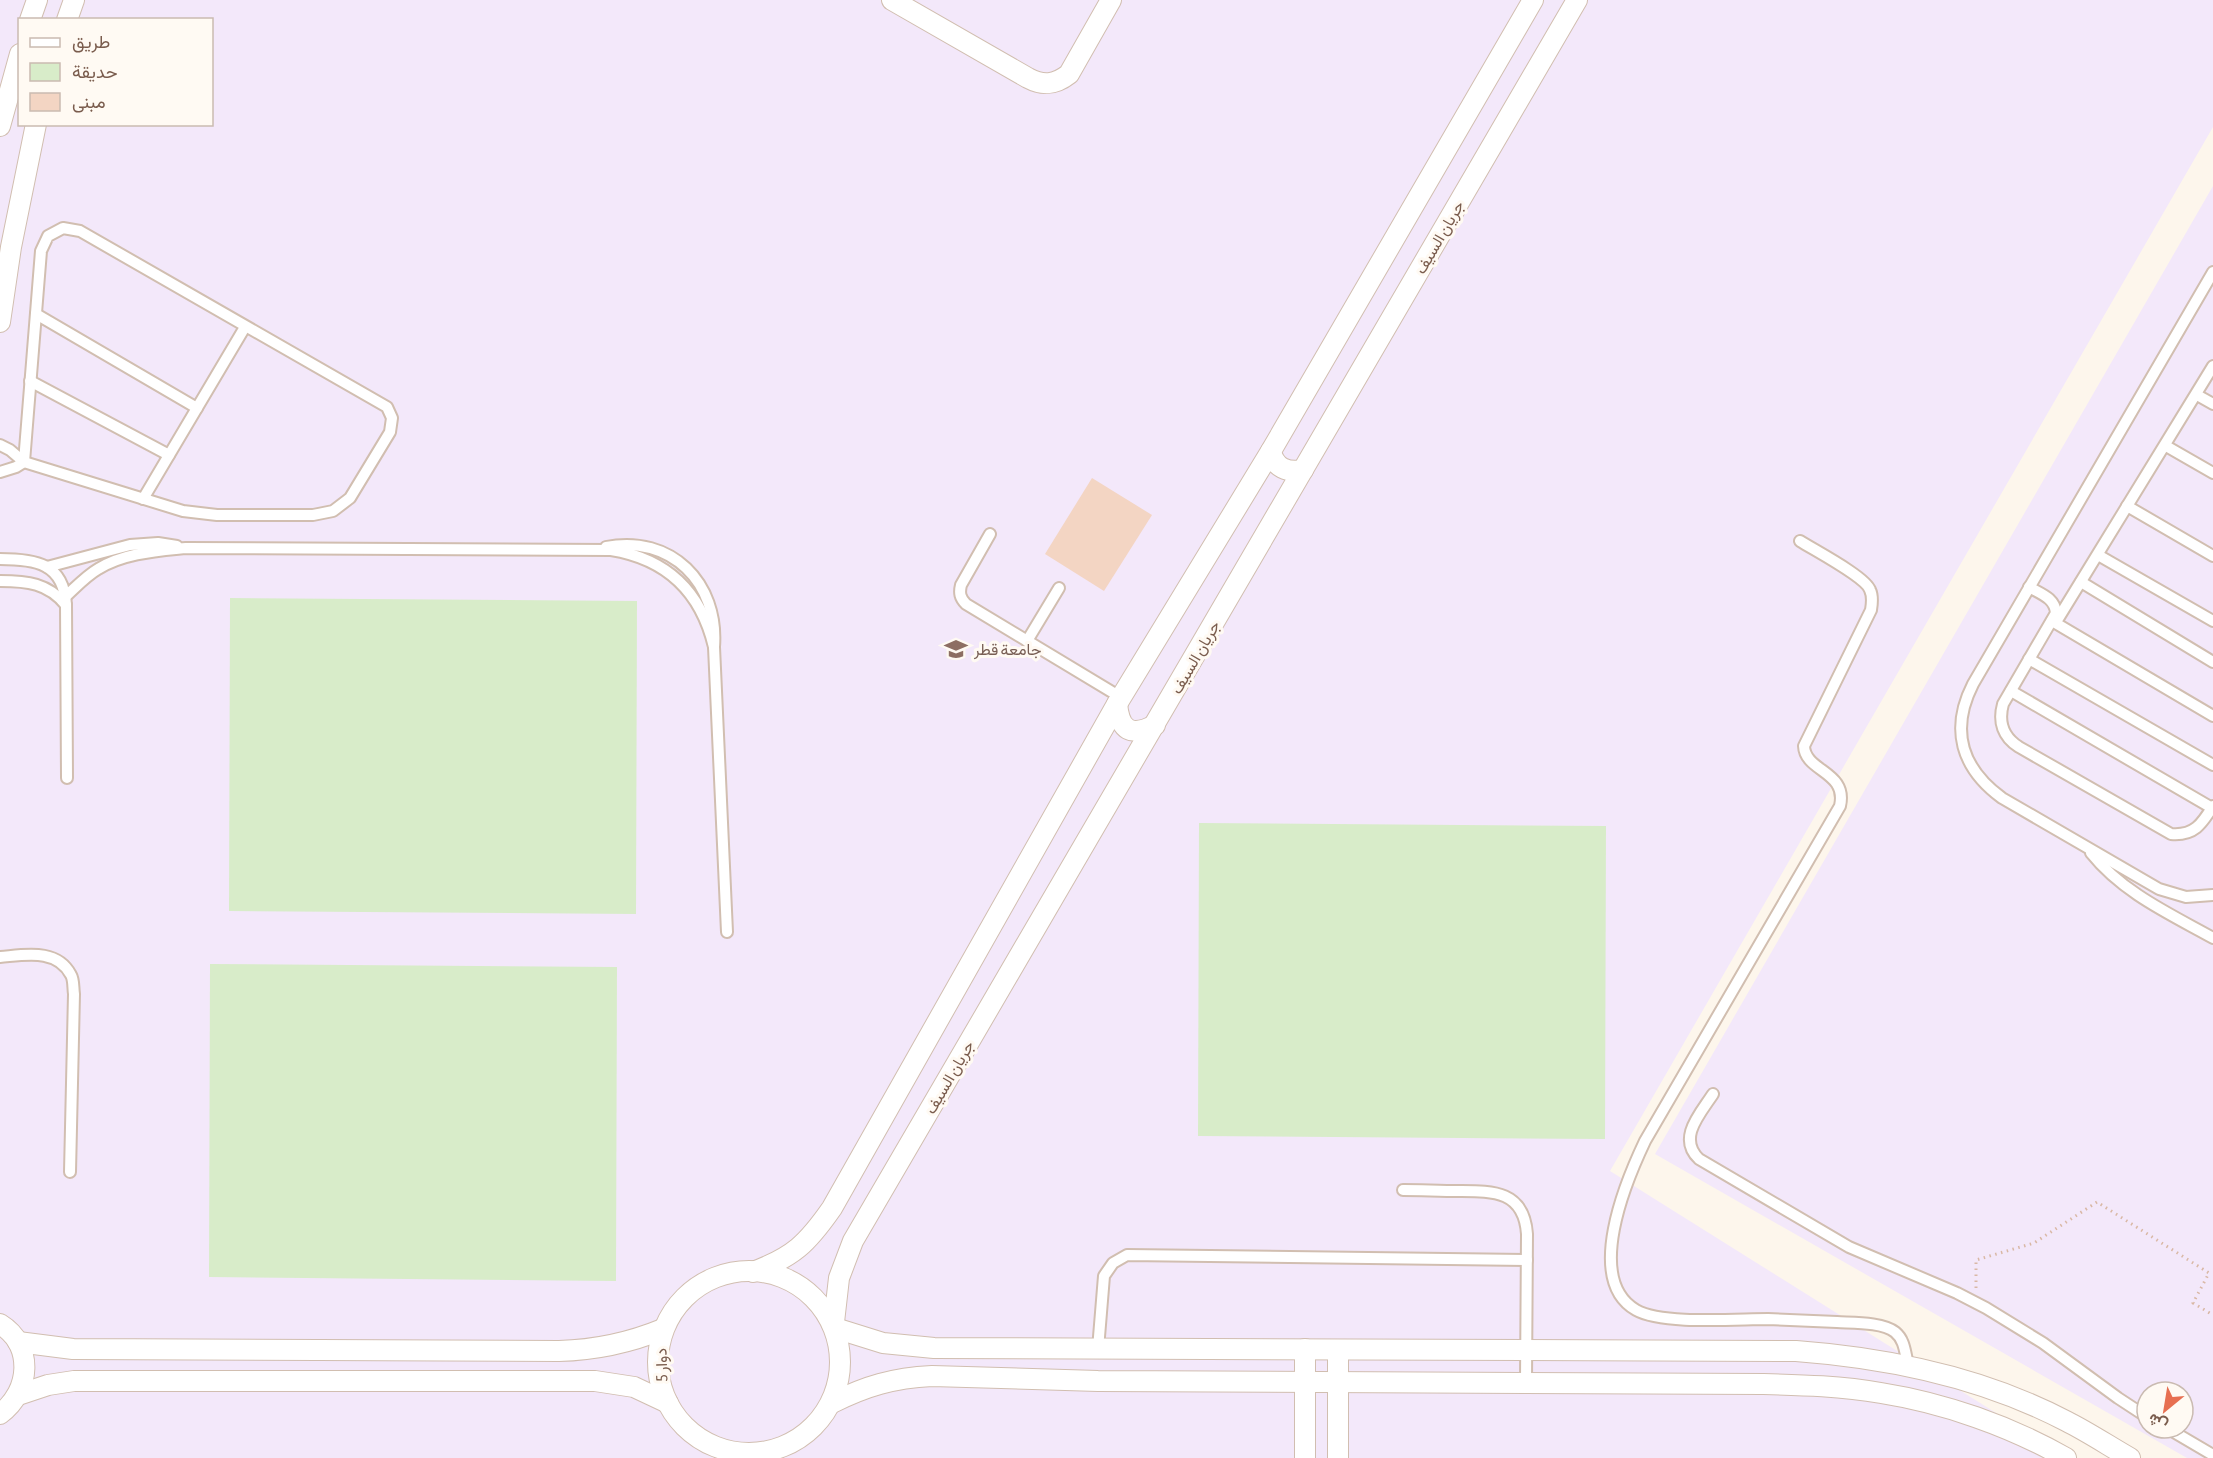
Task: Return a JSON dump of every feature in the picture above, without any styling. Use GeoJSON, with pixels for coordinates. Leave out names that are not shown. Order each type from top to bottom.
{"type":"FeatureCollection","features":[{"type":"Feature","properties":{"kind":"street"},"geometry":{"type":"LineString","coordinates":[[31,18],[37,0]]}},
{"type":"Feature","properties":{"kind":"street"},"geometry":{"type":"LineString","coordinates":[[68,18],[74,0]]}},
{"type":"Feature","properties":{"kind":"street"},"geometry":{"type":"LineString","coordinates":[[892,0],[1028,78],[1045,84],[1062,80],[1069,74],[1111,0]]}},
{"type":"Feature","properties":{"kind":"street"},"geometry":{"type":"LineString","coordinates":[[753,1272],[784,1259],[817,1230],[832,1208],[1119,701],[1271,451],[1533,0]]}},
{"type":"Feature","properties":{"kind":"street","name":"جريان السيف"},"geometry":{"type":"LineString","coordinates":[[835,1325],[834,1307],[839,1278],[853,1241],[1576,0]]}},
{"type":"Feature","properties":{"kind":"street"},"geometry":{"type":"LineString","coordinates":[[0,126],[18,61]]}},
{"type":"Feature","properties":{"kind":"street"},"geometry":{"type":"LineString","coordinates":[[0,321],[10,247],[36,126]]}},
{"type":"Feature","properties":{"kind":"street"},"geometry":{"type":"LineString","coordinates":[[1271,451],[1278,466],[1288,471],[1304,470]]}},
{"type":"Feature","properties":{"kind":"street"},"geometry":{"type":"LineString","coordinates":[[1119,701],[1119,718],[1124,727],[1140,732],[1155,725]]}},
{"type":"Feature","properties":{"kind":"street","name":"دوار 5"},"geometry":{"type":"LineString","coordinates":[[735,1271],[766,1272],[795,1282],[819,1302],[835,1325],[841,1358],[840,1374],[832,1403],[814,1427],[789,1444],[761,1453],[730,1451],[703,1440],[683,1424],[668,1403],[662,1389],[658,1359],[663,1329],[680,1302],[704,1282],[735,1271]]}},
{"type":"Feature","properties":{"kind":"street"},"geometry":{"type":"LineString","coordinates":[[0,1414],[18,1395],[25,1369],[25,1359],[18,1342],[1,1322]]}},
{"type":"Feature","properties":{"kind":"street"},"geometry":{"type":"LineString","coordinates":[[835,1325],[883,1343],[908,1346],[1098,1349],[1796,1351],[1870,1358],[1931,1370],[2023,1401],[2066,1420],[2130,1458]]}},
{"type":"Feature","properties":{"kind":"street"},"geometry":{"type":"LineString","coordinates":[[18,1342],[73,1349],[559,1351],[607,1347],[663,1329]]}},
{"type":"Feature","properties":{"kind":"street"},"geometry":{"type":"LineString","coordinates":[[1098,1349],[1098,1381]]}},
{"type":"Feature","properties":{"kind":"street"},"geometry":{"type":"LineString","coordinates":[[1305,1349],[1305,1458]]}},
{"type":"Feature","properties":{"kind":"street"},"geometry":{"type":"LineString","coordinates":[[1338,1350],[1338,1458]]}},
{"type":"Feature","properties":{"kind":"street"},"geometry":{"type":"LineString","coordinates":[[1924,1402],[1931,1370]]}},
{"type":"Feature","properties":{"kind":"street"},"geometry":{"type":"LineString","coordinates":[[832,1403],[855,1391],[880,1383],[932,1376],[1098,1381],[1526,1382],[1827,1386],[1882,1393],[1924,1402],[2001,1428],[2066,1458]]}},
{"type":"Feature","properties":{"kind":"street"},"geometry":{"type":"LineString","coordinates":[[18,1395],[48,1385],[74,1382],[595,1381],[634,1387],[668,1403]]}},
{"type":"Feature","properties":{"kind":"street"},"geometry":{"type":"LineString","coordinates":[[795,1458],[802,1437]]}},
{"type":"Feature","properties":{"kind":"street"},"geometry":{"type":"LineString","coordinates":[[703,1440],[713,1458]]}},
{"type":"Feature","properties":{"kind":"lane"},"geometry":{"type":"LineString","coordinates":[[0,445],[24,462],[183,511],[201,514],[313,515],[333,511],[350,498],[390,432],[392,418],[387,407],[72,228],[55,231],[48,236],[41,251],[24,462]]}},
{"type":"Feature","properties":{"kind":"lane"},"geometry":{"type":"LineString","coordinates":[[2213,272],[1966,697],[1962,711],[1962,740],[1971,767],[1990,789],[2087,849],[2159,889],[2186,897],[2213,895]]}},
{"type":"Feature","properties":{"kind":"lane"},"geometry":{"type":"LineString","coordinates":[[36,314],[197,408]]}},
{"type":"Feature","properties":{"kind":"lane"},"geometry":{"type":"LineString","coordinates":[[143,499],[245,327]]}},
{"type":"Feature","properties":{"kind":"lane"},"geometry":{"type":"LineString","coordinates":[[2011,691],[2212,807],[2200,826],[2187,834],[2171,834],[2158,828],[2013,743],[2004,732],[2001,718],[2003,704],[2029,659],[2098,555],[2213,366]]}},
{"type":"Feature","properties":{"kind":"lane"},"geometry":{"type":"LineString","coordinates":[[30,381],[169,455]]}},
{"type":"Feature","properties":{"kind":"lane"},"geometry":{"type":"LineString","coordinates":[[2197,395],[2213,404]]}},
{"type":"Feature","properties":{"kind":"lane"},"geometry":{"type":"LineString","coordinates":[[2166,446],[2213,473]]}},
{"type":"Feature","properties":{"kind":"lane"},"geometry":{"type":"LineString","coordinates":[[0,472],[24,462]]}},
{"type":"Feature","properties":{"kind":"lane"},"geometry":{"type":"LineString","coordinates":[[2127,506],[2213,556]]}},
{"type":"Feature","properties":{"kind":"lane"},"geometry":{"type":"LineString","coordinates":[[990,534],[961,585],[960,594],[966,604],[1119,701]]}},
{"type":"Feature","properties":{"kind":"lane"},"geometry":{"type":"LineString","coordinates":[[1800,541],[1860,579],[1870,589],[1872,599],[1871,610],[1804,746],[1804,753],[1811,761],[1836,780],[1842,798],[1840,806],[1645,1141],[1620,1200],[1614,1224],[1612,1257],[1614,1276],[1618,1292],[1628,1304],[1648,1315],[1867,1324],[1886,1328],[1895,1332],[1903,1343],[1908,1365]]}},
{"type":"Feature","properties":{"kind":"lane"},"geometry":{"type":"LineString","coordinates":[[47,567],[130,545],[158,543],[186,548]]}},
{"type":"Feature","properties":{"kind":"lane"},"geometry":{"type":"LineString","coordinates":[[66,601],[97,569],[131,556],[186,548],[594,550],[627,553],[659,566],[672,575],[696,600],[710,630],[714,647],[727,932]]}},
{"type":"Feature","properties":{"kind":"lane"},"geometry":{"type":"LineString","coordinates":[[2098,555],[2213,621]]}},
{"type":"Feature","properties":{"kind":"lane"},"geometry":{"type":"LineString","coordinates":[[0,559],[31,560],[47,567],[59,580],[66,601],[67,778]]}},
{"type":"Feature","properties":{"kind":"lane"},"geometry":{"type":"LineString","coordinates":[[0,580],[30,581],[66,601]]}},
{"type":"Feature","properties":{"kind":"lane"},"geometry":{"type":"LineString","coordinates":[[2081,582],[2213,662]]}},
{"type":"Feature","properties":{"kind":"lane"},"geometry":{"type":"LineString","coordinates":[[2030,587],[2054,603],[2056,613],[2054,622]]}},
{"type":"Feature","properties":{"kind":"lane"},"geometry":{"type":"LineString","coordinates":[[1027,641],[1059,588]]}},
{"type":"Feature","properties":{"kind":"lane"},"geometry":{"type":"LineString","coordinates":[[2054,622],[2213,716]]}},
{"type":"Feature","properties":{"kind":"lane"},"geometry":{"type":"LineString","coordinates":[[2029,659],[2213,765]]}},
{"type":"Feature","properties":{"kind":"lane"},"geometry":{"type":"LineString","coordinates":[[2087,849],[2124,886],[2213,939]]}},
{"type":"Feature","properties":{"kind":"lane"},"geometry":{"type":"LineString","coordinates":[[0,957],[45,954],[59,961],[71,975],[74,994],[70,1172]]}},
{"type":"Feature","properties":{"kind":"lane"},"geometry":{"type":"LineString","coordinates":[[1713,1094],[1690,1130],[1689,1143],[1699,1159],[1849,1248],[1976,1302],[2043,1342],[2135,1409]]}},
{"type":"Feature","properties":{"kind":"lane"},"geometry":{"type":"LineString","coordinates":[[1403,1190],[1493,1191],[1508,1197],[1524,1217],[1527,1260],[1526,1382]]}},
{"type":"Feature","properties":{"kind":"lane"},"geometry":{"type":"LineString","coordinates":[[1098,1349],[1104,1276],[1113,1263],[1127,1255],[1527,1260]]}},
{"type":"Feature","properties":{"kind":"lane"},"geometry":{"type":"LineString","coordinates":[[2187,1440],[2213,1455]]}},
{"type":"Feature","properties":{"kind":"path"},"geometry":{"type":"LineString","coordinates":[[1976,1302],[1976,1260],[2034,1243],[2097,1202],[2209,1273],[2193,1303],[2213,1315]]}},
{"type":"Feature","properties":{"kind":"shaded area","name":"جامعة قطر"},"geometry":{"type":"Polygon","coordinates":[[[0,0],[2213,0],[2213,127],[1610,1171],[2068,1458],[0,1458],[0,0]]]}},
{"type":"Feature","properties":{"kind":"shaded area"},"geometry":{"type":"Polygon","coordinates":[[[2213,186],[2213,1458],[2187,1458],[2156,1440],[2195,1440],[2195,1380],[2135,1380],[2135,1428],[1655,1154],[2213,186]]]}},
{"type":"Feature","properties":{"kind":"green space"},"geometry":{"type":"Polygon","coordinates":[[[230,598],[637,601],[636,914],[229,911],[230,598]]]}},
{"type":"Feature","properties":{"kind":"green space"},"geometry":{"type":"Polygon","coordinates":[[[1199,823],[1606,826],[1605,1139],[1198,1136],[1199,823]]]}},
{"type":"Feature","properties":{"kind":"green space"},"geometry":{"type":"Polygon","coordinates":[[[210,964],[617,967],[616,1281],[209,1277],[210,964]]]}},
{"type":"Feature","properties":{"kind":"building"},"geometry":{"type":"Polygon","coordinates":[[[1092,478],[1152,515],[1104,591],[1045,554],[1092,478]]]}},
{"type":"Feature","properties":{"kind":"place","name":"جامعة قطر"},"geometry":{"type":"Point","coordinates":[956,649]}}]}
